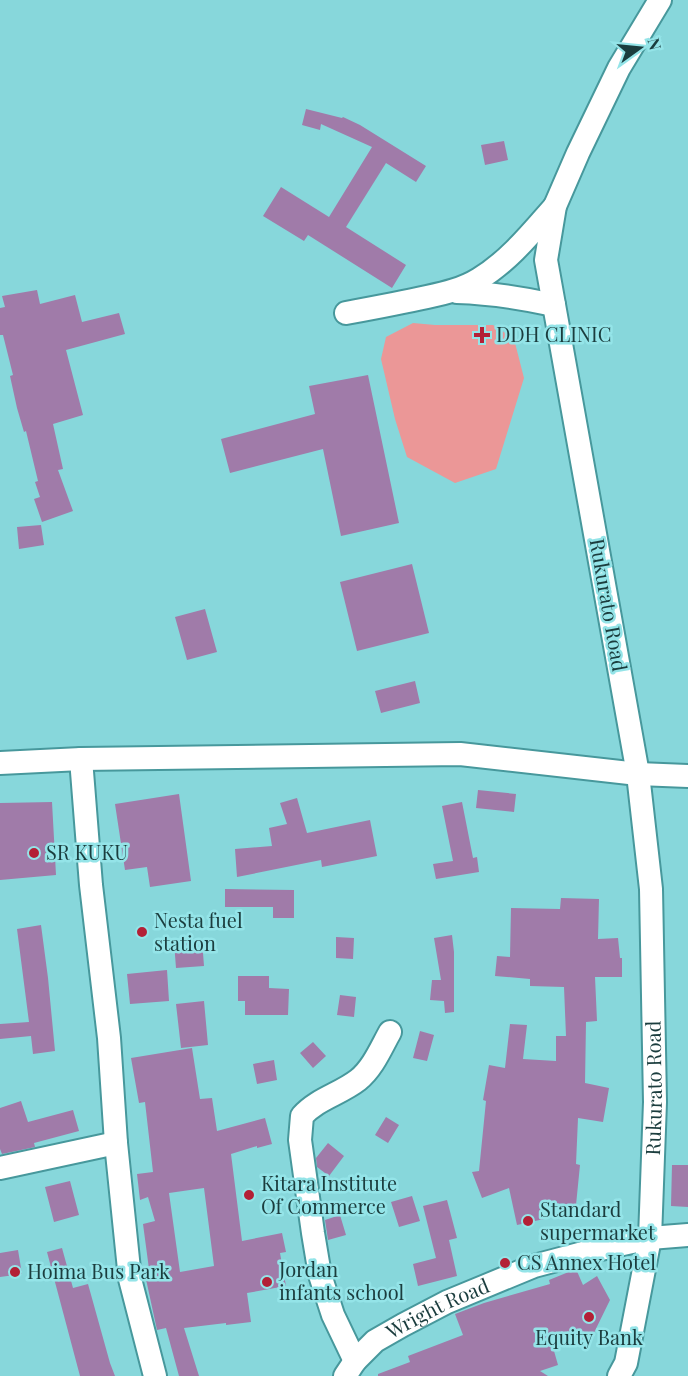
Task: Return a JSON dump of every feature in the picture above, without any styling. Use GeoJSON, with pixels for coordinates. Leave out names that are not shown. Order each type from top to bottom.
{"type":"FeatureCollection","features":[{"type":"Feature","properties":{"kind":"street","name":"Rukurato Road"},"geometry":{"type":"LineString","coordinates":[[625,1372],[650,1238],[655,1102],[651,889],[638,774],[546,260],[555,206],[578,153],[619,68],[660,0]]}},
{"type":"Feature","properties":{"kind":"street"},"geometry":{"type":"LineString","coordinates":[[346,313],[453,291],[478,280],[500,265],[555,206]]}},
{"type":"Feature","properties":{"kind":"street"},"geometry":{"type":"LineString","coordinates":[[453,291],[486,292],[554,304]]}},
{"type":"Feature","properties":{"kind":"street"},"geometry":{"type":"LineString","coordinates":[[0,763],[81,759],[460,754],[638,774],[688,776]]}},
{"type":"Feature","properties":{"kind":"street"},"geometry":{"type":"LineString","coordinates":[[81,759],[91,885],[109,1038],[116,1143],[130,1279],[155,1376]]}},
{"type":"Feature","properties":{"kind":"street"},"geometry":{"type":"LineString","coordinates":[[350,1369],[320,1275],[300,1140],[302,1116],[314,1104],[360,1079],[370,1068],[390,1032]]}},
{"type":"Feature","properties":{"kind":"street"},"geometry":{"type":"LineString","coordinates":[[0,1168],[116,1143]]}},
{"type":"Feature","properties":{"kind":"street","name":"Wright Road"},"geometry":{"type":"LineString","coordinates":[[350,1369],[375,1341],[447,1302],[523,1270],[587,1251],[650,1238],[688,1235]]}},
{"type":"Feature","properties":{"kind":"shaded area"},"geometry":{"type":"Polygon","coordinates":[[[413,323],[493,325],[514,339],[524,378],[496,469],[455,483],[407,457],[395,419],[381,359],[386,337],[413,323]]]}},
{"type":"Feature","properties":{"kind":"building"},"geometry":{"type":"Polygon","coordinates":[[[306,109],[343,117],[360,125],[426,166],[416,182],[386,163],[346,227],[406,265],[392,288],[308,235],[304,241],[263,216],[281,187],[329,217],[372,147],[321,124],[320,130],[302,125],[306,109]]]}},
{"type":"Feature","properties":{"kind":"building"},"geometry":{"type":"Polygon","coordinates":[[[504,141],[508,160],[485,165],[481,145],[504,141]]]}},
{"type":"Feature","properties":{"kind":"building"},"geometry":{"type":"Polygon","coordinates":[[[37,290],[40,304],[75,295],[82,322],[119,313],[125,334],[66,350],[83,415],[53,424],[63,469],[58,470],[73,511],[42,522],[34,499],[40,497],[35,482],[38,481],[26,431],[24,432],[17,408],[10,376],[13,375],[3,335],[0,335],[0,308],[5,307],[2,296],[37,290]]]}},
{"type":"Feature","properties":{"kind":"building"},"geometry":{"type":"Polygon","coordinates":[[[368,375],[399,523],[341,536],[323,449],[230,473],[221,439],[315,414],[309,386],[368,375]]]}},
{"type":"Feature","properties":{"kind":"building"},"geometry":{"type":"Polygon","coordinates":[[[41,525],[44,545],[19,549],[17,527],[41,525]]]}},
{"type":"Feature","properties":{"kind":"building"},"geometry":{"type":"Polygon","coordinates":[[[412,564],[429,633],[357,651],[340,582],[412,564]]]}},
{"type":"Feature","properties":{"kind":"building"},"geometry":{"type":"Polygon","coordinates":[[[205,609],[217,652],[187,660],[175,617],[205,609]]]}},
{"type":"Feature","properties":{"kind":"building"},"geometry":{"type":"Polygon","coordinates":[[[415,681],[420,703],[381,713],[375,691],[415,681]]]}},
{"type":"Feature","properties":{"kind":"building"},"geometry":{"type":"Polygon","coordinates":[[[478,790],[516,794],[514,812],[476,808],[478,790]]]}},
{"type":"Feature","properties":{"kind":"building"},"geometry":{"type":"Polygon","coordinates":[[[179,794],[191,881],[150,887],[147,867],[125,870],[115,804],[179,794]]]}},
{"type":"Feature","properties":{"kind":"building"},"geometry":{"type":"Polygon","coordinates":[[[297,798],[307,833],[370,820],[377,856],[322,867],[321,860],[237,877],[235,849],[272,846],[269,828],[287,824],[280,803],[297,798]]]}},
{"type":"Feature","properties":{"kind":"building"},"geometry":{"type":"Polygon","coordinates":[[[52,802],[56,875],[0,880],[0,803],[52,802]]]}},
{"type":"Feature","properties":{"kind":"building"},"geometry":{"type":"Polygon","coordinates":[[[462,802],[473,858],[477,857],[479,872],[436,879],[433,864],[453,861],[442,806],[462,802]]]}},
{"type":"Feature","properties":{"kind":"building"},"geometry":{"type":"Polygon","coordinates":[[[225,889],[294,890],[294,918],[273,918],[273,907],[225,907],[225,889]]]}},
{"type":"Feature","properties":{"kind":"building"},"geometry":{"type":"Polygon","coordinates":[[[561,898],[599,899],[598,939],[618,938],[620,958],[622,958],[622,977],[595,977],[597,1021],[586,1022],[585,1083],[609,1088],[603,1122],[578,1118],[576,1164],[580,1165],[576,1205],[541,1202],[544,1219],[517,1225],[509,1188],[482,1198],[472,1172],[479,1171],[486,1101],[483,1100],[489,1065],[505,1068],[510,1024],[527,1025],[523,1059],[556,1061],[556,1036],[566,1036],[564,987],[530,986],[530,979],[495,976],[497,956],[510,957],[511,908],[560,909],[561,898]]]}},
{"type":"Feature","properties":{"kind":"building"},"geometry":{"type":"Polygon","coordinates":[[[41,925],[55,1051],[33,1054],[31,1036],[0,1039],[0,1024],[29,1022],[17,929],[41,925]]]}},
{"type":"Feature","properties":{"kind":"building"},"geometry":{"type":"Polygon","coordinates":[[[452,935],[454,1012],[445,1013],[444,1001],[430,1000],[432,980],[441,980],[434,938],[452,935]]]}},
{"type":"Feature","properties":{"kind":"building"},"geometry":{"type":"Polygon","coordinates":[[[336,937],[354,938],[353,959],[336,958],[336,937]]]}},
{"type":"Feature","properties":{"kind":"building"},"geometry":{"type":"Polygon","coordinates":[[[202,940],[204,966],[176,968],[174,942],[202,940]]]}},
{"type":"Feature","properties":{"kind":"building"},"geometry":{"type":"Polygon","coordinates":[[[167,970],[169,1001],[130,1004],[127,974],[167,970]]]}},
{"type":"Feature","properties":{"kind":"building"},"geometry":{"type":"Polygon","coordinates":[[[238,976],[269,976],[269,988],[289,989],[288,1015],[245,1015],[245,1001],[238,1001],[238,976]]]}},
{"type":"Feature","properties":{"kind":"building"},"geometry":{"type":"Polygon","coordinates":[[[340,995],[356,997],[354,1017],[337,1015],[340,995]]]}},
{"type":"Feature","properties":{"kind":"building"},"geometry":{"type":"Polygon","coordinates":[[[204,1001],[208,1045],[181,1048],[176,1004],[204,1001]]]}},
{"type":"Feature","properties":{"kind":"building"},"geometry":{"type":"Polygon","coordinates":[[[420,1031],[434,1035],[427,1061],[413,1058],[420,1031]]]}},
{"type":"Feature","properties":{"kind":"building"},"geometry":{"type":"Polygon","coordinates":[[[313,1042],[326,1056],[313,1068],[300,1053],[313,1042]]]}},
{"type":"Feature","properties":{"kind":"building"},"geometry":{"type":"Polygon","coordinates":[[[192,1048],[200,1099],[212,1098],[217,1131],[265,1118],[272,1144],[231,1154],[242,1241],[282,1233],[286,1252],[280,1253],[286,1286],[247,1293],[251,1322],[184,1328],[199,1376],[179,1376],[166,1328],[157,1330],[144,1270],[149,1269],[143,1224],[155,1221],[148,1197],[140,1200],[137,1174],[153,1172],[145,1102],[139,1103],[131,1058],[192,1048]],[[204,1188],[169,1193],[180,1272],[214,1266],[204,1188]]]}},
{"type":"Feature","properties":{"kind":"building"},"geometry":{"type":"Polygon","coordinates":[[[274,1060],[277,1080],[257,1084],[253,1064],[274,1060]]]}},
{"type":"Feature","properties":{"kind":"building"},"geometry":{"type":"Polygon","coordinates":[[[21,1101],[28,1122],[73,1110],[79,1131],[34,1143],[35,1147],[2,1154],[0,1108],[21,1101]]]}},
{"type":"Feature","properties":{"kind":"building"},"geometry":{"type":"Polygon","coordinates":[[[386,1117],[399,1125],[388,1143],[375,1135],[386,1117]]]}},
{"type":"Feature","properties":{"kind":"building"},"geometry":{"type":"Polygon","coordinates":[[[328,1143],[344,1156],[329,1176],[317,1167],[316,1158],[328,1143]]]}},
{"type":"Feature","properties":{"kind":"building"},"geometry":{"type":"Polygon","coordinates":[[[672,1165],[688,1165],[688,1207],[671,1206],[672,1165]]]}},
{"type":"Feature","properties":{"kind":"building"},"geometry":{"type":"Polygon","coordinates":[[[70,1181],[79,1215],[54,1222],[45,1187],[70,1181]]]}},
{"type":"Feature","properties":{"kind":"building"},"geometry":{"type":"Polygon","coordinates":[[[412,1196],[420,1221],[399,1227],[391,1202],[412,1196]]]}},
{"type":"Feature","properties":{"kind":"building"},"geometry":{"type":"Polygon","coordinates":[[[447,1200],[457,1238],[449,1240],[457,1276],[418,1286],[413,1264],[436,1258],[423,1206],[447,1200]]]}},
{"type":"Feature","properties":{"kind":"building"},"geometry":{"type":"Polygon","coordinates":[[[340,1215],[346,1235],[328,1240],[325,1220],[340,1215]]]}},
{"type":"Feature","properties":{"kind":"building"},"geometry":{"type":"Polygon","coordinates":[[[62,1248],[73,1288],[88,1284],[115,1376],[80,1376],[47,1252],[62,1248]]]}},
{"type":"Feature","properties":{"kind":"building"},"geometry":{"type":"Polygon","coordinates":[[[18,1250],[22,1274],[0,1277],[0,1253],[18,1250]]]}},
{"type":"Feature","properties":{"kind":"building"},"geometry":{"type":"Polygon","coordinates":[[[576,1269],[583,1285],[597,1276],[610,1300],[588,1345],[574,1336],[552,1344],[558,1365],[540,1371],[548,1376],[378,1376],[378,1374],[410,1362],[408,1356],[463,1335],[455,1314],[550,1284],[549,1280],[576,1269]]]}},
{"type":"Feature","properties":{"kind":"place","name":"DDH CLINIC"},"geometry":{"type":"Point","coordinates":[482,335]}},
{"type":"Feature","properties":{"kind":"place","name":"SR KUKU"},"geometry":{"type":"Point","coordinates":[34,853]}},
{"type":"Feature","properties":{"kind":"place","name":"Nesta fuel station"},"geometry":{"type":"Point","coordinates":[142,932]}},
{"type":"Feature","properties":{"kind":"place","name":"Kitara Institute Of Commerce"},"geometry":{"type":"Point","coordinates":[249,1195]}},
{"type":"Feature","properties":{"kind":"place","name":"Standard supermarket"},"geometry":{"type":"Point","coordinates":[528,1221]}},
{"type":"Feature","properties":{"kind":"place","name":"CS Annex Hotel"},"geometry":{"type":"Point","coordinates":[505,1263]}},
{"type":"Feature","properties":{"kind":"place","name":"Hoima Bus Park"},"geometry":{"type":"Point","coordinates":[15,1272]}},
{"type":"Feature","properties":{"kind":"place","name":"Jordan infants school"},"geometry":{"type":"Point","coordinates":[267,1282]}},
{"type":"Feature","properties":{"kind":"place","name":"Equity Bank"},"geometry":{"type":"Point","coordinates":[589,1317]}}]}
